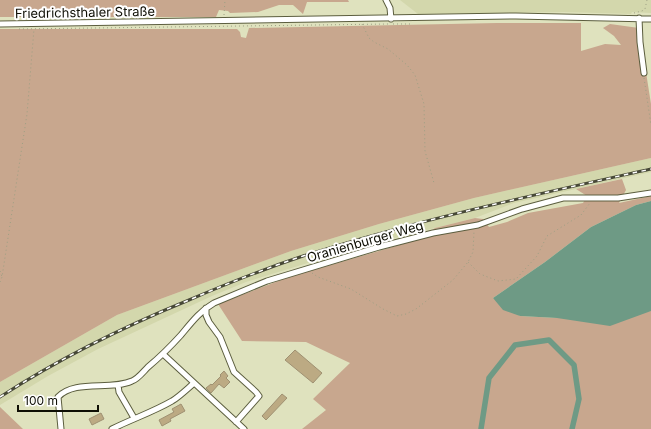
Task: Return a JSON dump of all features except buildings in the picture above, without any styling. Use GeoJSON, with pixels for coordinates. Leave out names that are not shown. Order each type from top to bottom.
{"type":"FeatureCollection","features":[{"type":"Feature","properties":{"kind":"street"},"geometry":{"type":"LineString","coordinates":[[386,0],[390,8],[391,19]]}},
{"type":"Feature","properties":{"kind":"street","name":"Friedrichsthaler Straße"},"geometry":{"type":"LineString","coordinates":[[0,24],[34,27],[224,21],[362,22],[391,19],[516,16],[651,19]]}},
{"type":"Feature","properties":{"kind":"street"},"geometry":{"type":"LineString","coordinates":[[639,18],[644,73]]}},
{"type":"Feature","properties":{"kind":"street","name":"Oranienburger Weg"},"geometry":{"type":"LineString","coordinates":[[61,429],[58,397],[64,391],[74,388],[118,385],[132,381],[162,354],[206,308],[214,303],[267,281],[379,247],[434,233],[474,226],[522,209],[563,198],[618,198],[651,193]]}},
{"type":"Feature","properties":{"kind":"street"},"geometry":{"type":"LineString","coordinates":[[206,308],[206,315],[209,322],[220,337],[234,372],[259,396],[236,422]]}},
{"type":"Feature","properties":{"kind":"street"},"geometry":{"type":"LineString","coordinates":[[162,354],[244,429]]}},
{"type":"Feature","properties":{"kind":"street"},"geometry":{"type":"LineString","coordinates":[[112,429],[170,402],[194,383]]}},
{"type":"Feature","properties":{"kind":"street"},"geometry":{"type":"LineString","coordinates":[[118,385],[119,392],[134,418]]}},
{"type":"Feature","properties":{"kind":"path"},"geometry":{"type":"LineString","coordinates":[[224,21],[225,0]]}},
{"type":"Feature","properties":{"kind":"path"},"geometry":{"type":"LineString","coordinates":[[633,16],[633,13],[645,9],[647,0]]}},
{"type":"Feature","properties":{"kind":"path"},"geometry":{"type":"LineString","coordinates":[[362,22],[369,38],[388,49],[407,64],[415,74],[424,104],[425,151],[434,182]]}},
{"type":"Feature","properties":{"kind":"path"},"geometry":{"type":"LineString","coordinates":[[14,29],[34,27],[362,22],[412,24]]}},
{"type":"Feature","properties":{"kind":"path"},"geometry":{"type":"LineString","coordinates":[[0,282],[27,114],[34,27]]}},
{"type":"Feature","properties":{"kind":"path"},"geometry":{"type":"LineString","coordinates":[[644,73],[650,125]]}},
{"type":"Feature","properties":{"kind":"path"},"geometry":{"type":"LineString","coordinates":[[468,262],[480,274],[498,281],[516,279],[538,256],[547,236],[581,215],[594,198]]}},
{"type":"Feature","properties":{"kind":"path"},"geometry":{"type":"LineString","coordinates":[[306,270],[351,289],[383,310],[397,316],[406,314],[416,309],[453,280],[468,262],[473,252],[474,226]]}},
{"type":"Feature","properties":{"kind":"path"},"geometry":{"type":"LineString","coordinates":[[0,271],[2,277]]}},
{"type":"Feature","properties":{"kind":"shaded area"},"geometry":{"type":"Polygon","coordinates":[[[0,0],[348,0],[349,2],[307,2],[303,14],[293,5],[279,5],[258,12],[230,13],[228,11],[219,10],[216,17],[0,17],[0,0]]]}},
{"type":"Feature","properties":{"kind":"shaded area"},"geometry":{"type":"Polygon","coordinates":[[[400,0],[651,0],[651,13],[632,12],[631,14],[564,12],[418,14],[400,0]]]}},
{"type":"Feature","properties":{"kind":"shaded area"},"geometry":{"type":"Polygon","coordinates":[[[497,23],[581,23],[581,51],[605,44],[621,45],[614,36],[603,28],[610,24],[639,28],[651,104],[651,158],[474,198],[379,224],[291,251],[117,315],[0,382],[0,29],[237,29],[240,32],[241,37],[246,38],[249,28],[497,23]]]}},
{"type":"Feature","properties":{"kind":"shaded area"},"geometry":{"type":"Polygon","coordinates":[[[651,158],[651,172],[514,203],[475,218],[367,245],[246,282],[212,296],[98,349],[48,376],[0,405],[0,382],[117,315],[291,251],[379,224],[474,198],[651,158]]]}},
{"type":"Feature","properties":{"kind":"shaded area"},"geometry":{"type":"Polygon","coordinates":[[[622,179],[626,190],[619,203],[651,196],[651,201],[636,205],[591,227],[545,262],[493,298],[520,316],[557,318],[651,311],[651,429],[302,429],[326,410],[313,399],[350,363],[306,342],[242,341],[218,304],[286,278],[420,239],[435,228],[475,218],[483,219],[489,227],[507,222],[528,213],[583,203],[587,196],[576,189],[622,179]]]}},
{"type":"Feature","properties":{"kind":"shaded area"},"geometry":{"type":"Polygon","coordinates":[[[651,201],[651,311],[610,326],[557,318],[520,316],[503,310],[493,298],[545,262],[591,227],[636,205],[651,201]]]}},
{"type":"Feature","properties":{"kind":"shaded area"},"geometry":{"type":"Polygon","coordinates":[[[0,407],[23,429],[0,429],[0,407]]]}},
{"type":"Feature","properties":{"kind":"waterway"},"geometry":{"type":"LineString","coordinates":[[481,429],[489,378],[515,345],[549,340],[574,365],[579,399],[572,429]]}},
{"type":"Feature","properties":{"kind":"railway"},"geometry":{"type":"LineString","coordinates":[[0,397],[69,356],[116,332],[217,288],[288,261],[346,243],[432,220],[520,198],[651,169]]}}]}
